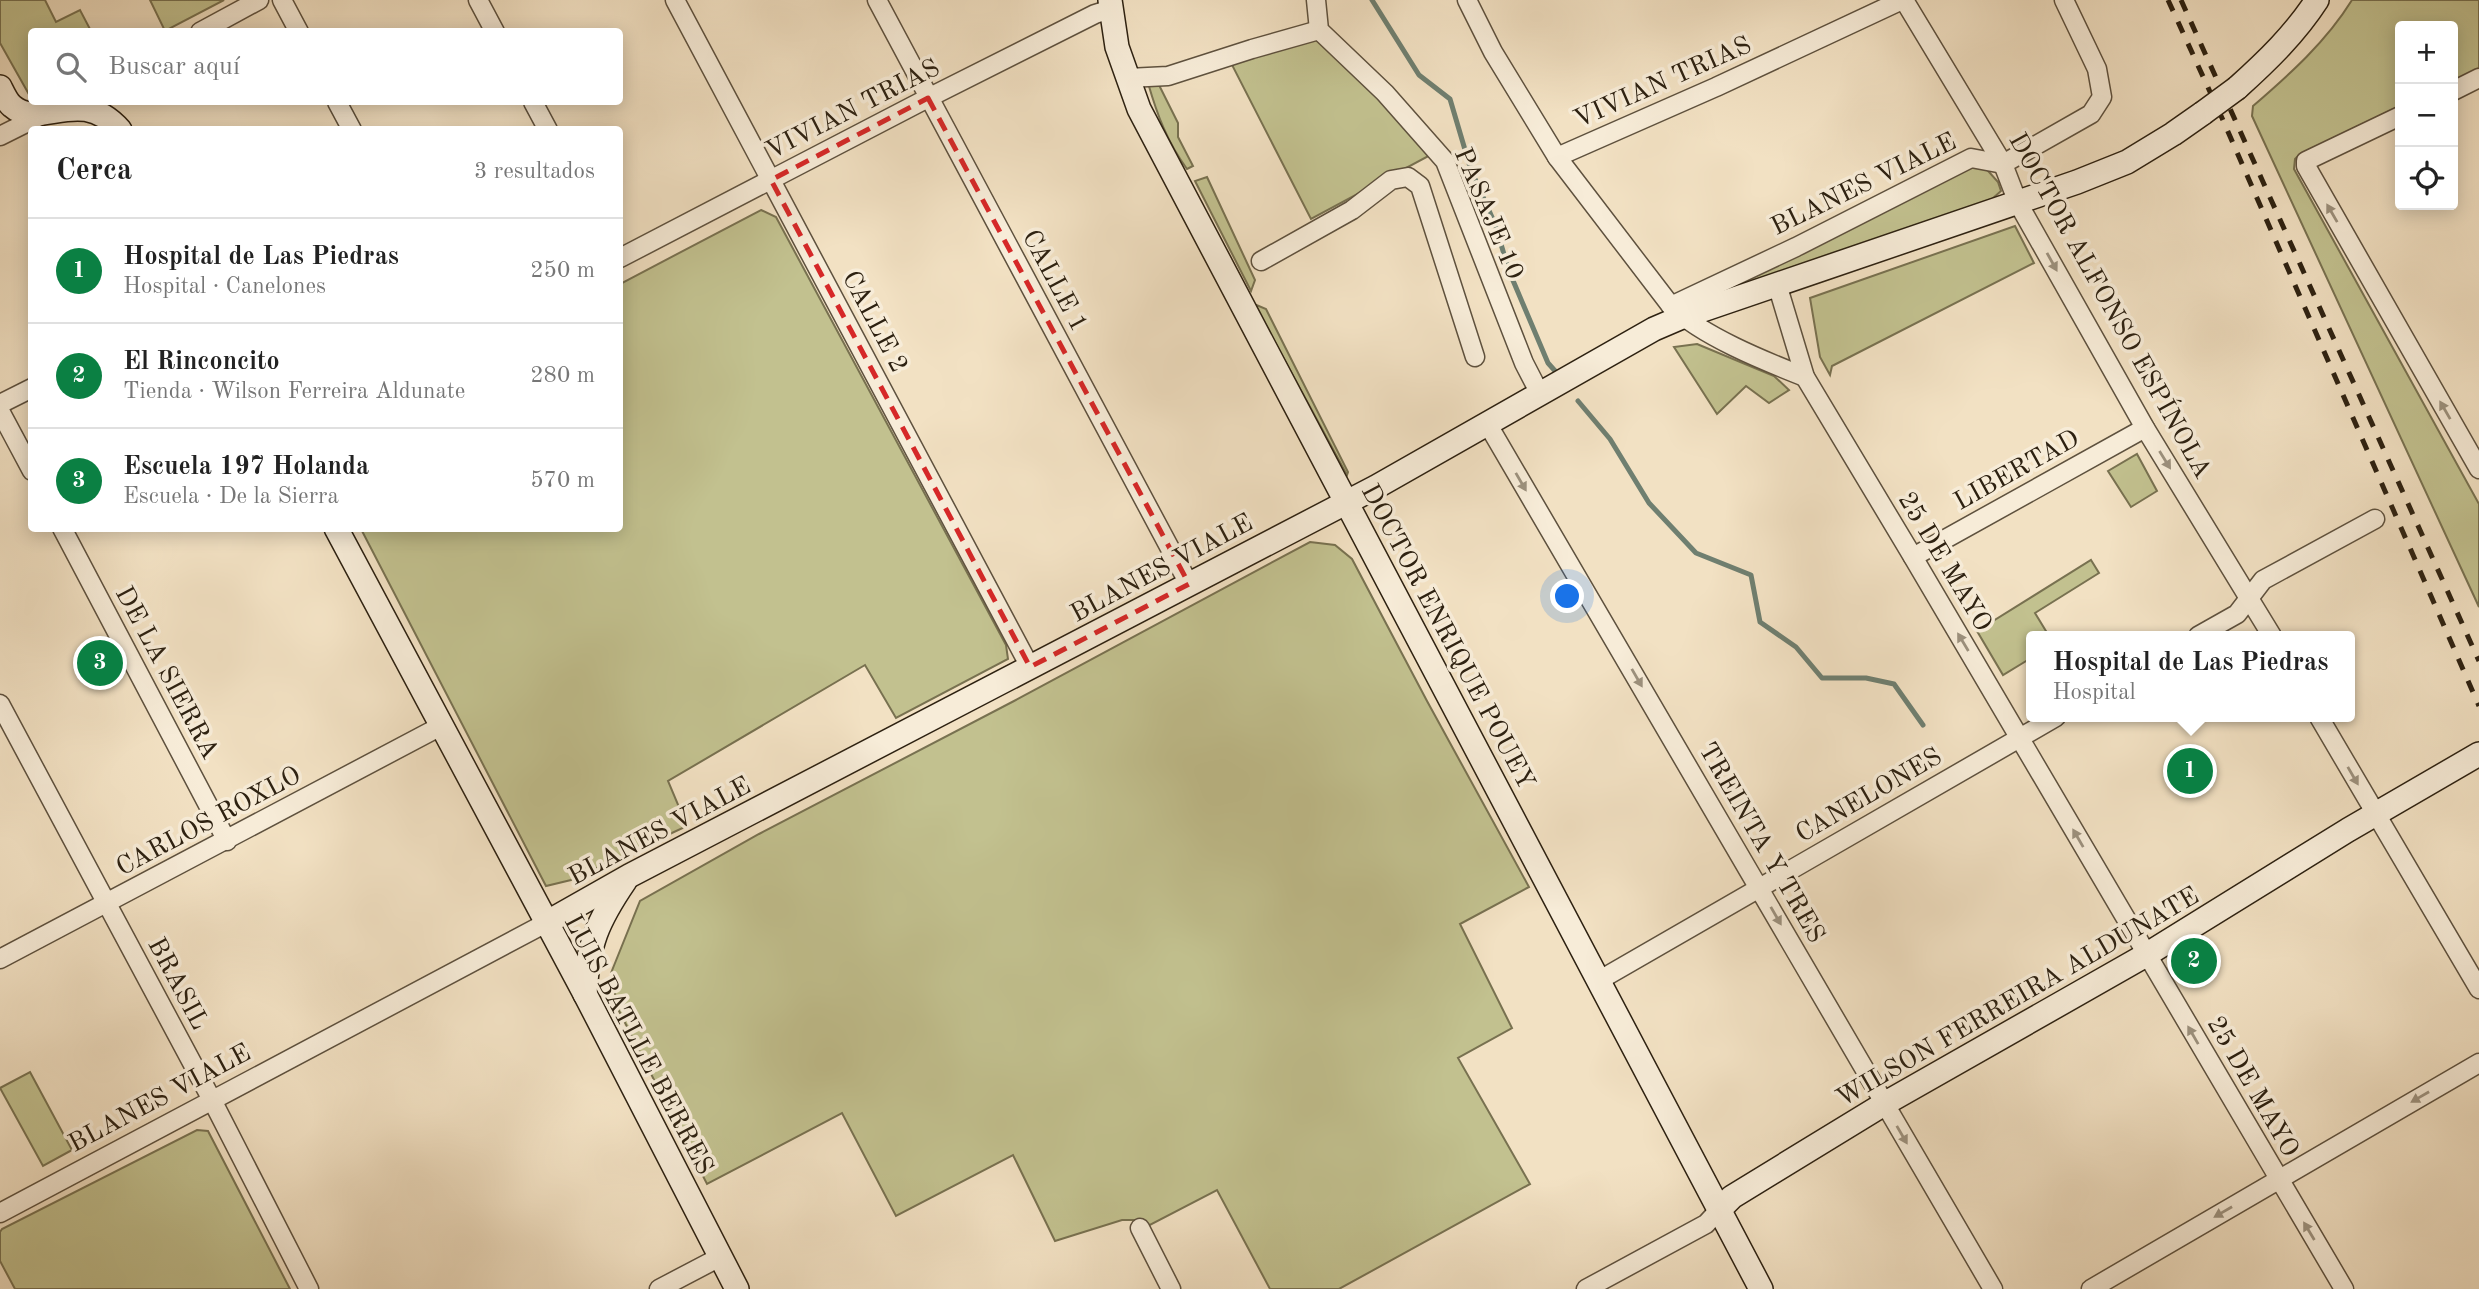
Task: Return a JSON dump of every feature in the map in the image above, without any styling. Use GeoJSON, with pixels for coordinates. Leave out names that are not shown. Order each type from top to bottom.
{"type":"FeatureCollection","features":[{"type":"Feature","properties":{"kind":"street"},"geometry":{"type":"LineString","coordinates":[[207,28],[259,0]]}},
{"type":"Feature","properties":{"kind":"street"},"geometry":{"type":"LineString","coordinates":[[282,0],[297,28]]}},
{"type":"Feature","properties":{"kind":"street"},"geometry":{"type":"LineString","coordinates":[[478,0],[493,28]]}},
{"type":"Feature","properties":{"kind":"street","name":"CALLE 2"},"geometry":{"type":"LineString","coordinates":[[675,0],[1030,667]]}},
{"type":"Feature","properties":{"kind":"street","name":"CALLE 1"},"geometry":{"type":"LineString","coordinates":[[877,0],[1189,584]]}},
{"type":"Feature","properties":{"kind":"street"},"geometry":{"type":"LineString","coordinates":[[1128,78],[1168,76],[1319,30],[1316,0]]}},
{"type":"Feature","properties":{"kind":"street"},"geometry":{"type":"LineString","coordinates":[[1467,0],[1493,52],[1557,157],[1676,312],[1768,363],[1804,377]]}},
{"type":"Feature","properties":{"kind":"street","name":"VIVIAN TRIAS"},"geometry":{"type":"LineString","coordinates":[[1557,157],[1903,0]]}},
{"type":"Feature","properties":{"kind":"street","name":"DOCTOR ALFONSO ESPÍNOLA"},"geometry":{"type":"LineString","coordinates":[[1903,0],[2003,164],[2018,203],[2145,428],[2269,631]]}},
{"type":"Feature","properties":{"kind":"street"},"geometry":{"type":"LineString","coordinates":[[2003,164],[2091,114],[2102,97],[2097,69],[2064,0]]}},
{"type":"Feature","properties":{"kind":"street","name":"BLANES VIALE"},"geometry":{"type":"LineString","coordinates":[[1676,312],[1777,284],[2018,203],[2127,162],[2173,134],[2236,88],[2290,37],[2317,0]]}},
{"type":"Feature","properties":{"kind":"street","name":"VIVIAN TRIAS"},"geometry":{"type":"LineString","coordinates":[[623,256],[1101,6]]}},
{"type":"Feature","properties":{"kind":"street","name":"DOCTOR ENRIQUE POUEY"},"geometry":{"type":"LineString","coordinates":[[1101,6],[1139,108],[1154,139],[1761,1289]]}},
{"type":"Feature","properties":{"kind":"street","name":"PASAJE 10"},"geometry":{"type":"LineString","coordinates":[[1319,30],[1385,93],[1446,161],[1524,363],[1540,394]]}},
{"type":"Feature","properties":{"kind":"street"},"geometry":{"type":"LineString","coordinates":[[2458,89],[2479,79]]}},
{"type":"Feature","properties":{"kind":"street"},"geometry":{"type":"LineString","coordinates":[[0,88],[11,106],[21,111],[32,114],[59,107],[101,112],[116,126]]}},
{"type":"Feature","properties":{"kind":"street"},"geometry":{"type":"LineString","coordinates":[[339,105],[350,126]]}},
{"type":"Feature","properties":{"kind":"street"},"geometry":{"type":"LineString","coordinates":[[535,105],[546,126]]}},
{"type":"Feature","properties":{"kind":"street"},"geometry":{"type":"LineString","coordinates":[[0,136],[59,107]]}},
{"type":"Feature","properties":{"kind":"street"},"geometry":{"type":"LineString","coordinates":[[2395,118],[2306,161],[2308,171],[2479,468]]}},
{"type":"Feature","properties":{"kind":"street","name":"BLANES VIALE"},"geometry":{"type":"LineString","coordinates":[[0,1213],[546,923],[629,876],[1347,502],[1654,329],[1676,312],[1807,241],[1971,158],[2003,164]]}},
{"type":"Feature","properties":{"kind":"street"},"geometry":{"type":"LineString","coordinates":[[1261,261],[1352,210],[1391,180],[1408,177],[1420,186],[1475,357]]}},
{"type":"Feature","properties":{"kind":"street","name":"25 DE MAYO"},"geometry":{"type":"LineString","coordinates":[[1777,284],[1804,377],[2020,737],[2344,1289]]}},
{"type":"Feature","properties":{"kind":"street","name":"PASAJE 10"},"geometry":{"type":"LineString","coordinates":[[1524,363],[1540,394]]}},
{"type":"Feature","properties":{"kind":"street"},"geometry":{"type":"LineString","coordinates":[[0,404],[28,390]]}},
{"type":"Feature","properties":{"kind":"street"},"geometry":{"type":"LineString","coordinates":[[0,411],[28,464]]}},
{"type":"Feature","properties":{"kind":"street","name":"TREINTA Y TRES"},"geometry":{"type":"LineString","coordinates":[[1487,423],[1993,1289]]}},
{"type":"Feature","properties":{"kind":"street","name":"LIBERTAD"},"geometry":{"type":"LineString","coordinates":[[1913,557],[2145,428]]}},
{"type":"Feature","properties":{"kind":"street"},"geometry":{"type":"LineString","coordinates":[[2207,631],[2237,614],[2263,580],[2375,519]]}},
{"type":"Feature","properties":{"kind":"street","name":"DE LA SIERRA"},"geometry":{"type":"LineString","coordinates":[[64,532],[227,841]]}},
{"type":"Feature","properties":{"kind":"street","name":"LUIS BATLLE BERRES"},"geometry":{"type":"LineString","coordinates":[[338,532],[585,994],[737,1289]]}},
{"type":"Feature","properties":{"kind":"street","name":"BRASIL"},"geometry":{"type":"LineString","coordinates":[[0,704],[212,1100],[309,1289]]}},
{"type":"Feature","properties":{"kind":"street","name":"CANELONES"},"geometry":{"type":"LineString","coordinates":[[1598,981],[2047,722]]}},
{"type":"Feature","properties":{"kind":"street"},"geometry":{"type":"LineString","coordinates":[[2322,722],[2479,989]]}},
{"type":"Feature","properties":{"kind":"street","name":"CARLOS ROXLO"},"geometry":{"type":"LineString","coordinates":[[0,959],[440,726]]}},
{"type":"Feature","properties":{"kind":"street","name":"WILSON FERREIRA ALDUNATE"},"geometry":{"type":"LineString","coordinates":[[1586,1289],[1706,1224],[1732,1197],[1884,1104],[2147,955],[2479,754]]}},
{"type":"Feature","properties":{"kind":"street"},"geometry":{"type":"LineString","coordinates":[[585,994],[590,947],[606,909],[629,876]]}},
{"type":"Feature","properties":{"kind":"street"},"geometry":{"type":"LineString","coordinates":[[2091,1289],[2479,1063]]}},
{"type":"Feature","properties":{"kind":"street"},"geometry":{"type":"LineString","coordinates":[[1140,1228],[1171,1289]]}},
{"type":"Feature","properties":{"kind":"street"},"geometry":{"type":"LineString","coordinates":[[659,1289],[720,1257]]}},
{"type":"Feature","properties":{"kind":"highlighted area"},"geometry":{"type":"Polygon","coordinates":[[[928,98],[1189,584],[1030,667],[771,180],[928,98]]]}},
{"type":"Feature","properties":{"kind":"shaded area"},"geometry":{"type":"Polygon","coordinates":[[[0,0],[45,0],[56,22],[80,10],[89,28],[28,28],[28,93],[0,43],[0,0]]]}},
{"type":"Feature","properties":{"kind":"shaded area"},"geometry":{"type":"Polygon","coordinates":[[[150,0],[224,0],[171,28],[164,28],[150,0]]]}},
{"type":"Feature","properties":{"kind":"shaded area"},"geometry":{"type":"Polygon","coordinates":[[[2352,0],[2479,0],[2479,68],[2458,78],[2458,21],[2395,21],[2395,108],[2300,154],[2295,159],[2294,169],[2479,504],[2479,607],[2252,116],[2253,106],[2319,44],[2352,0]]]}},
{"type":"Feature","properties":{"kind":"shaded area"},"geometry":{"type":"Polygon","coordinates":[[[1315,38],[1436,152],[1311,219],[1230,61],[1315,38]]]}},
{"type":"Feature","properties":{"kind":"shaded area"},"geometry":{"type":"Polygon","coordinates":[[[1148,83],[1158,83],[1178,123],[1178,137],[1193,166],[1187,169],[1163,128],[1148,83]]]}},
{"type":"Feature","properties":{"kind":"shaded area"},"geometry":{"type":"Polygon","coordinates":[[[1981,163],[1998,182],[2001,191],[1992,199],[1694,305],[1981,163]]]}},
{"type":"Feature","properties":{"kind":"shaded area"},"geometry":{"type":"Polygon","coordinates":[[[1207,177],[1255,280],[1251,291],[1195,181],[1207,177]]]}},
{"type":"Feature","properties":{"kind":"shaded area"},"geometry":{"type":"Polygon","coordinates":[[[761,210],[776,217],[1006,645],[1008,659],[896,718],[865,665],[668,781],[687,826],[571,880],[546,886],[363,532],[623,532],[623,282],[761,210]]]}},
{"type":"Feature","properties":{"kind":"shaded area"},"geometry":{"type":"Polygon","coordinates":[[[2015,226],[2034,263],[1832,366],[1830,375],[1820,357],[1810,298],[2015,226]]]}},
{"type":"Feature","properties":{"kind":"shaded area"},"geometry":{"type":"Polygon","coordinates":[[[1254,304],[1266,309],[1348,472],[1347,475],[1254,304]]]}},
{"type":"Feature","properties":{"kind":"shaded area"},"geometry":{"type":"Polygon","coordinates":[[[1697,344],[1774,376],[1789,390],[1769,403],[1746,386],[1717,414],[1674,347],[1697,344]]]}},
{"type":"Feature","properties":{"kind":"shaded area"},"geometry":{"type":"Polygon","coordinates":[[[2137,454],[2157,491],[2131,507],[2108,471],[2137,454]]]}},
{"type":"Feature","properties":{"kind":"shaded area"},"geometry":{"type":"Polygon","coordinates":[[[1310,542],[1335,545],[1352,559],[1529,887],[1460,924],[1512,1028],[1458,1058],[1530,1184],[1339,1289],[1270,1289],[1217,1190],[1146,1227],[1141,1220],[1122,1220],[1055,1241],[1013,1155],[896,1216],[842,1113],[707,1184],[618,1009],[611,973],[640,901],[759,834],[1310,542]]]}},
{"type":"Feature","properties":{"kind":"shaded area"},"geometry":{"type":"Polygon","coordinates":[[[2091,560],[2099,573],[2035,613],[2046,631],[2026,631],[2026,661],[2003,675],[1977,631],[2091,560]]]}},
{"type":"Feature","properties":{"kind":"shaded area"},"geometry":{"type":"Polygon","coordinates":[[[30,1072],[72,1150],[43,1166],[0,1088],[30,1072]]]}},
{"type":"Feature","properties":{"kind":"shaded area"},"geometry":{"type":"Polygon","coordinates":[[[197,1130],[208,1131],[290,1289],[15,1289],[0,1261],[2,1229],[197,1130]]]}},
{"type":"Feature","properties":{"kind":"waterway"},"geometry":{"type":"LineString","coordinates":[[1372,0],[1419,75],[1450,99],[1471,170],[1495,224],[1509,271],[1548,363],[1556,372]]}},
{"type":"Feature","properties":{"kind":"waterway"},"geometry":{"type":"LineString","coordinates":[[1578,401],[1610,439],[1649,503],[1696,553],[1751,575],[1760,622],[1796,647],[1822,678],[1866,678],[1894,684],[1923,725]]}},
{"type":"Feature","properties":{"kind":"railway"},"geometry":{"type":"LineString","coordinates":[[2168,0],[2479,706]]}},
{"type":"Feature","properties":{"kind":"railway"},"geometry":{"type":"LineString","coordinates":[[2181,0],[2479,661]]}},
{"type":"Feature","properties":{"kind":"place","name":"Escuela 197 Holanda"},"geometry":{"type":"Point","coordinates":[100,663]}},
{"type":"Feature","properties":{"kind":"place","name":"Hospital de Las Piedras"},"geometry":{"type":"Point","coordinates":[2190,771]}},
{"type":"Feature","properties":{"kind":"place","name":"El Rinconcito"},"geometry":{"type":"Point","coordinates":[2194,961]}}]}
